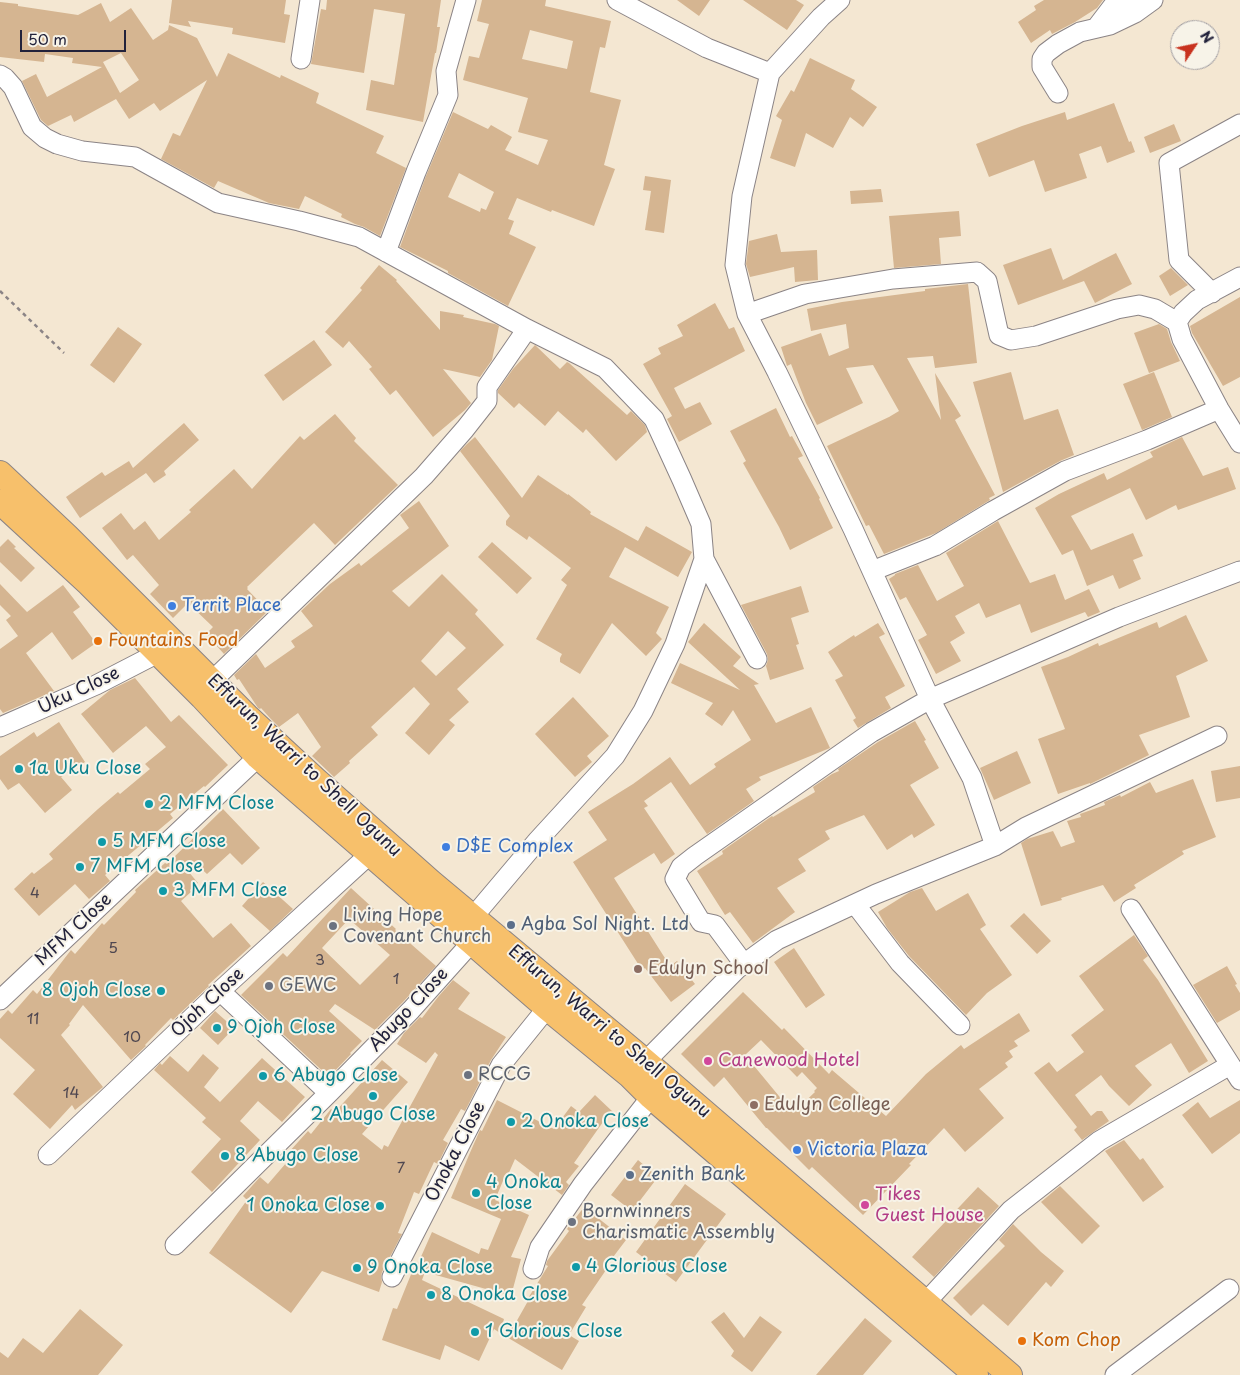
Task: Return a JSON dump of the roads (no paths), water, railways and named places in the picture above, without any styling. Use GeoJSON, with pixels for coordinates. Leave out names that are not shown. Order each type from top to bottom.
{"type":"FeatureCollection","features":[{"type":"Feature","properties":{"kind":"main road","name":"Effurun, Warri to Shell Ogunu"},"geometry":{"type":"LineString","coordinates":[[0,473],[67,536],[247,716],[315,779],[473,917],[638,1069],[926,1302],[1010,1375]]}},
{"type":"Feature","properties":{"kind":"main road","name":"Effurun, Warri to Shell Ogunu"},"geometry":{"type":"LineString","coordinates":[[0,502],[89,584],[202,697],[258,758],[547,1008],[638,1069],[651,1097],[976,1375]]}},
{"type":"Feature","properties":{"kind":"street"},"geometry":{"type":"LineString","coordinates":[[301,59],[310,0]]}},
{"type":"Feature","properties":{"kind":"street"},"geometry":{"type":"LineString","coordinates":[[386,252],[448,95],[446,71],[466,0]]}},
{"type":"Feature","properties":{"kind":"street"},"geometry":{"type":"LineString","coordinates":[[617,0],[707,48],[770,73]]}},
{"type":"Feature","properties":{"kind":"street"},"geometry":{"type":"LineString","coordinates":[[840,0],[821,17],[770,73],[742,196],[735,265],[747,314],[853,529],[930,699],[972,778],[995,846]]}},
{"type":"Feature","properties":{"kind":"street"},"geometry":{"type":"LineString","coordinates":[[1096,28],[1112,7],[1130,0]]}},
{"type":"Feature","properties":{"kind":"street"},"geometry":{"type":"LineString","coordinates":[[1058,93],[1042,68],[1042,59],[1046,53],[1080,32],[1110,25],[1135,13],[1153,0]]}},
{"type":"Feature","properties":{"kind":"street"},"geometry":{"type":"LineString","coordinates":[[0,75],[13,87],[32,127],[45,138],[57,144],[82,151],[134,158],[218,203],[359,237],[527,329],[605,368],[654,419],[701,524],[704,558],[757,659]]}},
{"type":"Feature","properties":{"kind":"street"},"geometry":{"type":"LineString","coordinates":[[1212,292],[1179,260],[1169,163],[1240,124]]}},
{"type":"Feature","properties":{"kind":"street"},"geometry":{"type":"LineString","coordinates":[[747,314],[805,294],[893,279],[977,272],[987,281],[999,335],[1011,340],[1036,336],[1117,309],[1139,304],[1154,308],[1177,322],[1182,338],[1219,409],[1240,443]]}},
{"type":"Feature","properties":{"kind":"street"},"geometry":{"type":"LineString","coordinates":[[1177,322],[1197,300],[1240,277]]}},
{"type":"Feature","properties":{"kind":"street"},"geometry":{"type":"LineString","coordinates":[[212,681],[424,476],[487,401],[487,387],[527,329]]}},
{"type":"Feature","properties":{"kind":"street"},"geometry":{"type":"LineString","coordinates":[[872,571],[935,546],[992,511],[1065,471],[1147,440],[1219,409]]}},
{"type":"Feature","properties":{"kind":"street"},"geometry":{"type":"LineString","coordinates":[[473,917],[538,840],[615,756],[643,711],[675,644],[704,558]]}},
{"type":"Feature","properties":{"kind":"street"},"geometry":{"type":"LineString","coordinates":[[744,964],[715,925],[701,922],[675,879],[681,867],[858,741],[930,699],[1119,617],[1240,571]]}},
{"type":"Feature","properties":{"kind":"street","name":"Uku Close"},"geometry":{"type":"LineString","coordinates":[[0,727],[96,685],[158,653]]}},
{"type":"Feature","properties":{"kind":"street"},"geometry":{"type":"LineString","coordinates":[[638,1069],[737,969],[777,940],[876,894],[995,846],[1026,827],[1217,736]]}},
{"type":"Feature","properties":{"kind":"street","name":"MFM Close"},"geometry":{"type":"LineString","coordinates":[[0,1000],[258,758]]}},
{"type":"Feature","properties":{"kind":"street","name":"Ojoh Close"},"geometry":{"type":"LineString","coordinates":[[48,1154],[220,991],[370,854]]}},
{"type":"Feature","properties":{"kind":"street"},"geometry":{"type":"LineString","coordinates":[[855,904],[900,963],[960,1025]]}},
{"type":"Feature","properties":{"kind":"street"},"geometry":{"type":"LineString","coordinates":[[926,1302],[1011,1210],[1099,1141],[1235,1072],[1131,909]]}},
{"type":"Feature","properties":{"kind":"street","name":"Abugo Close"},"geometry":{"type":"LineString","coordinates":[[175,1245],[411,1010],[472,942]]}},
{"type":"Feature","properties":{"kind":"street"},"geometry":{"type":"LineString","coordinates":[[220,991],[329,1093]]}},
{"type":"Feature","properties":{"kind":"street","name":"Onoka Close"},"geometry":{"type":"LineString","coordinates":[[392,1277],[501,1065],[547,1008]]}},
{"type":"Feature","properties":{"kind":"street"},"geometry":{"type":"LineString","coordinates":[[533,1269],[540,1247],[584,1184],[651,1097]]}},
{"type":"Feature","properties":{"kind":"street"},"geometry":{"type":"LineString","coordinates":[[1115,1375],[1229,1289]]}},
{"type":"Feature","properties":{"kind":"place","name":"Territ Place"},"geometry":{"type":"Point","coordinates":[172,606]}},
{"type":"Feature","properties":{"kind":"place","name":"Fountains Food"},"geometry":{"type":"Point","coordinates":[98,641]}},
{"type":"Feature","properties":{"kind":"place","name":"1a Uku Close"},"geometry":{"type":"Point","coordinates":[19,769]}},
{"type":"Feature","properties":{"kind":"place","name":"2 MFM Close"},"geometry":{"type":"Point","coordinates":[149,804]}},
{"type":"Feature","properties":{"kind":"place","name":"5 MFM Close"},"geometry":{"type":"Point","coordinates":[102,842]}},
{"type":"Feature","properties":{"kind":"place","name":"D$E Complex"},"geometry":{"type":"Point","coordinates":[446,847]}},
{"type":"Feature","properties":{"kind":"place","name":"7 MFM Close"},"geometry":{"type":"Point","coordinates":[80,867]}},
{"type":"Feature","properties":{"kind":"place","name":"3 MFM Close"},"geometry":{"type":"Point","coordinates":[163,891]}},
{"type":"Feature","properties":{"kind":"place","name":"Agba Sol Night. Ltd"},"geometry":{"type":"Point","coordinates":[511,925]}},
{"type":"Feature","properties":{"kind":"place","name":"Living Hope Covenant Church"},"geometry":{"type":"Point","coordinates":[333,926]}},
{"type":"Feature","properties":{"kind":"place","name":"Edulyn School"},"geometry":{"type":"Point","coordinates":[638,969]}},
{"type":"Feature","properties":{"kind":"place","name":"GEWC"},"geometry":{"type":"Point","coordinates":[269,986]}},
{"type":"Feature","properties":{"kind":"place","name":"8 Ojoh Close"},"geometry":{"type":"Point","coordinates":[161,991]}},
{"type":"Feature","properties":{"kind":"place","name":"9 Ojoh Close"},"geometry":{"type":"Point","coordinates":[217,1028]}},
{"type":"Feature","properties":{"kind":"place","name":"Canewood Hotel"},"geometry":{"type":"Point","coordinates":[708,1061]}},
{"type":"Feature","properties":{"kind":"place","name":"RCCG"},"geometry":{"type":"Point","coordinates":[468,1075]}},
{"type":"Feature","properties":{"kind":"place","name":"6 Abugo Close"},"geometry":{"type":"Point","coordinates":[263,1076]}},
{"type":"Feature","properties":{"kind":"place","name":"2 Abugo Close"},"geometry":{"type":"Point","coordinates":[373,1096]}},
{"type":"Feature","properties":{"kind":"place","name":"Edulyn College"},"geometry":{"type":"Point","coordinates":[754,1105]}},
{"type":"Feature","properties":{"kind":"place","name":"2 Onoka Close"},"geometry":{"type":"Point","coordinates":[511,1122]}},
{"type":"Feature","properties":{"kind":"place","name":"Victoria Plaza"},"geometry":{"type":"Point","coordinates":[797,1150]}},
{"type":"Feature","properties":{"kind":"place","name":"8 Abugo Close"},"geometry":{"type":"Point","coordinates":[225,1156]}},
{"type":"Feature","properties":{"kind":"place","name":"Zenith Bank"},"geometry":{"type":"Point","coordinates":[630,1175]}},
{"type":"Feature","properties":{"kind":"place","name":"4 Onoka Close"},"geometry":{"type":"Point","coordinates":[476,1193]}},
{"type":"Feature","properties":{"kind":"place","name":"Tikes Guest House"},"geometry":{"type":"Point","coordinates":[865,1205]}},
{"type":"Feature","properties":{"kind":"place","name":"1 Onoka Close"},"geometry":{"type":"Point","coordinates":[380,1206]}},
{"type":"Feature","properties":{"kind":"place","name":"Bornwinners Charismatic Assembly"},"geometry":{"type":"Point","coordinates":[572,1222]}},
{"type":"Feature","properties":{"kind":"place","name":"4 Glorious Close"},"geometry":{"type":"Point","coordinates":[576,1267]}},
{"type":"Feature","properties":{"kind":"place","name":"9 Onoka Close"},"geometry":{"type":"Point","coordinates":[357,1268]}},
{"type":"Feature","properties":{"kind":"place","name":"8 Onoka Close"},"geometry":{"type":"Point","coordinates":[431,1295]}},
{"type":"Feature","properties":{"kind":"place","name":"1 Glorious Close"},"geometry":{"type":"Point","coordinates":[475,1332]}},
{"type":"Feature","properties":{"kind":"place","name":"Kom Chop"},"geometry":{"type":"Point","coordinates":[1022,1341]}}]}
